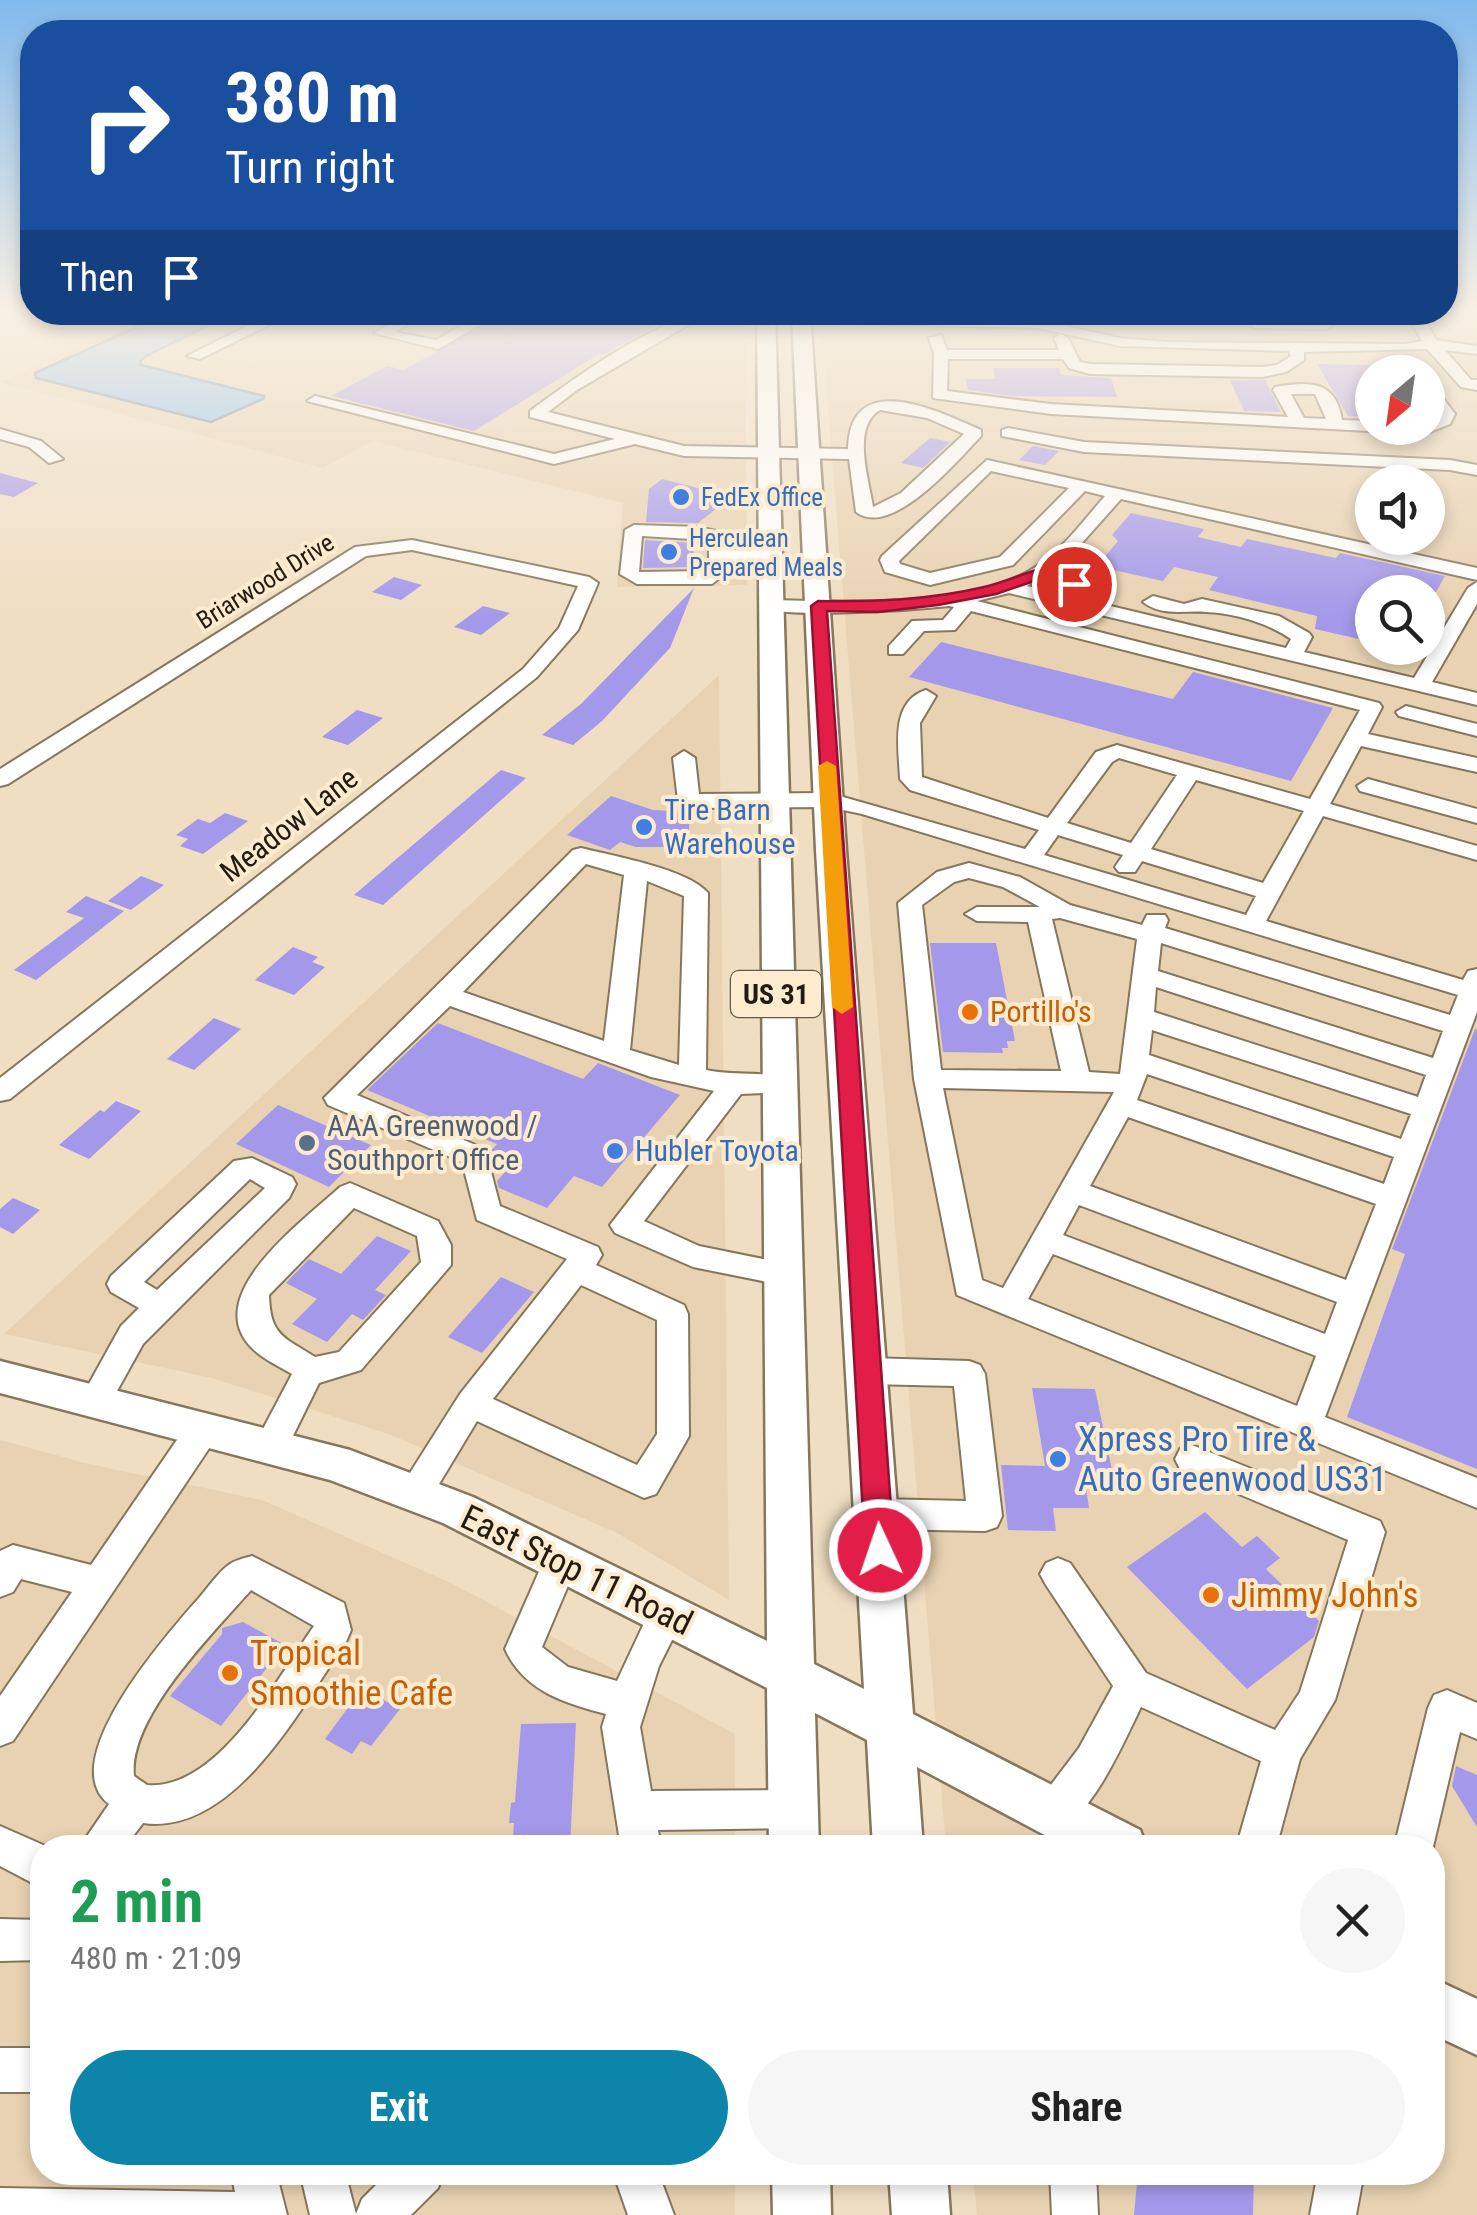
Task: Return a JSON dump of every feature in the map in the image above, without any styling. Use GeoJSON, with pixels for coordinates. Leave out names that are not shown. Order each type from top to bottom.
{"type":"FeatureCollection","features":[{"type":"Feature","properties":{"kind":"main road","name":"US 31"},"geometry":{"type":"LineString","coordinates":[[767,413],[794,1828]]}},
{"type":"Feature","properties":{"kind":"main road","name":"US 31"},"geometry":{"type":"LineString","coordinates":[[808,413],[897,1835]]}},
{"type":"Feature","properties":{"kind":"main road","name":"East Stop 11 Road"},"geometry":{"type":"LineString","coordinates":[[0,1377],[335,1463],[458,1510],[1098,1835]]}},
{"type":"Feature","properties":{"kind":"main road"},"geometry":{"type":"LineString","coordinates":[[1445,2012],[1477,2028]]}},
{"type":"Feature","properties":{"kind":"main road"},"geometry":{"type":"LineString","coordinates":[[802,2185],[802,2215]]}},
{"type":"Feature","properties":{"kind":"main road"},"geometry":{"type":"LineString","coordinates":[[919,2185],[921,2215]]}},
{"type":"Feature","properties":{"kind":"street"},"geometry":{"type":"LineString","coordinates":[[371,413],[554,458],[634,438]]}},
{"type":"Feature","properties":{"kind":"street"},"geometry":{"type":"LineString","coordinates":[[536,413],[684,451],[859,454]]}},
{"type":"Feature","properties":{"kind":"street"},"geometry":{"type":"LineString","coordinates":[[864,413],[853,436],[859,454],[865,512],[878,514],[890,511],[975,433],[928,413]]}},
{"type":"Feature","properties":{"kind":"street"},"geometry":{"type":"LineString","coordinates":[[1275,413],[1298,421],[1355,425]]}},
{"type":"Feature","properties":{"kind":"street"},"geometry":{"type":"LineString","coordinates":[[1294,413],[1298,421]]}},
{"type":"Feature","properties":{"kind":"street"},"geometry":{"type":"LineString","coordinates":[[1332,424],[1334,413]]}},
{"type":"Feature","properties":{"kind":"street"},"geometry":{"type":"LineString","coordinates":[[1008,433],[1096,446],[1450,465],[1477,470]]}},
{"type":"Feature","properties":{"kind":"street"},"geometry":{"type":"LineString","coordinates":[[0,434],[38,446],[55,460]]}},
{"type":"Feature","properties":{"kind":"street"},"geometry":{"type":"LineString","coordinates":[[1096,446],[1071,483],[1006,561],[930,579],[892,568],[889,560],[988,465],[1071,483],[1477,574]]}},
{"type":"Feature","properties":{"kind":"street"},"geometry":{"type":"LineString","coordinates":[[770,606],[878,607],[957,602],[1036,575],[1055,562],[1117,494]]}},
{"type":"Feature","properties":{"kind":"street"},"geometry":{"type":"LineString","coordinates":[[634,530],[699,532],[718,538],[720,556],[718,572],[712,578],[637,578],[629,574],[634,530]]}},
{"type":"Feature","properties":{"kind":"street","name":"Briarwood Drive"},"geometry":{"type":"LineString","coordinates":[[0,780],[341,560],[361,551],[412,545],[589,583]]}},
{"type":"Feature","properties":{"kind":"street"},"geometry":{"type":"LineString","coordinates":[[720,556],[770,554]]}},
{"type":"Feature","properties":{"kind":"street"},"geometry":{"type":"LineString","coordinates":[[1036,575],[1292,655],[1477,700]]}},
{"type":"Feature","properties":{"kind":"street","name":"Meadow Lane"},"geometry":{"type":"LineString","coordinates":[[0,1092],[530,673],[568,630],[589,583]]}},
{"type":"Feature","properties":{"kind":"street"},"geometry":{"type":"LineString","coordinates":[[1005,586],[1173,620]]}},
{"type":"Feature","properties":{"kind":"street"},"geometry":{"type":"LineString","coordinates":[[1420,685],[1477,588]]}},
{"type":"Feature","properties":{"kind":"street"},"geometry":{"type":"LineString","coordinates":[[957,602],[1372,707],[1252,925]]}},
{"type":"Feature","properties":{"kind":"street"},"geometry":{"type":"LineString","coordinates":[[896,650],[919,625],[948,626],[957,602]]}},
{"type":"Feature","properties":{"kind":"street"},"geometry":{"type":"LineString","coordinates":[[1142,650],[1173,620]]}},
{"type":"Feature","properties":{"kind":"street"},"geometry":{"type":"LineString","coordinates":[[1342,700],[1358,670]]}},
{"type":"Feature","properties":{"kind":"street"},"geometry":{"type":"LineString","coordinates":[[926,696],[911,714],[911,779],[918,785],[1270,892]]}},
{"type":"Feature","properties":{"kind":"street"},"geometry":{"type":"LineString","coordinates":[[1406,712],[1477,730]]}},
{"type":"Feature","properties":{"kind":"street"},"geometry":{"type":"LineString","coordinates":[[1355,738],[1477,765]]}},
{"type":"Feature","properties":{"kind":"street"},"geometry":{"type":"LineString","coordinates":[[1397,749],[1407,759],[1477,777]]}},
{"type":"Feature","properties":{"kind":"street"},"geometry":{"type":"LineString","coordinates":[[1030,858],[1104,757],[1117,752],[1477,853]]}},
{"type":"Feature","properties":{"kind":"street"},"geometry":{"type":"LineString","coordinates":[[684,758],[690,801],[829,800],[1252,925],[1474,984],[1306,1424]]}},
{"type":"Feature","properties":{"kind":"street"},"geometry":{"type":"LineString","coordinates":[[1116,884],[1190,772]]}},
{"type":"Feature","properties":{"kind":"street"},"geometry":{"type":"LineString","coordinates":[[1368,786],[1477,816]]}},
{"type":"Feature","properties":{"kind":"street"},"geometry":{"type":"LineString","coordinates":[[471,1404],[644,1484],[674,1436],[674,1314],[487,1212],[475,1156],[338,1098],[446,995],[581,855],[679,883],[696,893],[692,1077]]}},
{"type":"Feature","properties":{"kind":"street"},"geometry":{"type":"LineString","coordinates":[[616,1055],[636,871]]}},
{"type":"Feature","properties":{"kind":"street"},"geometry":{"type":"LineString","coordinates":[[1077,1080],[1050,912],[1022,886],[979,873],[957,872],[910,903],[928,1079],[968,1287],[1477,1493]]}},
{"type":"Feature","properties":{"kind":"street"},"geometry":{"type":"LineString","coordinates":[[1010,1304],[1129,1083],[1151,934],[1164,898]]}},
{"type":"Feature","properties":{"kind":"street"},"geometry":{"type":"LineString","coordinates":[[977,914],[1050,912],[1151,934],[1458,1027]]}},
{"type":"Feature","properties":{"kind":"street"},"geometry":{"type":"LineString","coordinates":[[1146,975],[1441,1070]]}},
{"type":"Feature","properties":{"kind":"street"},"geometry":{"type":"LineString","coordinates":[[446,995],[616,1055],[692,1077],[734,1084],[778,1085]]}},
{"type":"Feature","properties":{"kind":"street"},"geometry":{"type":"LineString","coordinates":[[1140,1017],[1426,1109]]}},
{"type":"Feature","properties":{"kind":"street"},"geometry":{"type":"LineString","coordinates":[[928,1079],[1129,1083],[1410,1152]]}},
{"type":"Feature","properties":{"kind":"street"},"geometry":{"type":"LineString","coordinates":[[1129,1083],[1392,1198]]}},
{"type":"Feature","properties":{"kind":"street"},"geometry":{"type":"LineString","coordinates":[[415,1494],[471,1404],[581,1262],[625,1224],[734,1084]]}},
{"type":"Feature","properties":{"kind":"street"},"geometry":{"type":"LineString","coordinates":[[96,1400],[132,1335],[282,1184],[252,1168],[244,1168],[122,1284],[160,1306]]}},
{"type":"Feature","properties":{"kind":"street"},"geometry":{"type":"LineString","coordinates":[[1072,1192],[1355,1296]]}},
{"type":"Feature","properties":{"kind":"street"},"geometry":{"type":"LineString","coordinates":[[350,1194],[428,1229],[436,1245],[436,1264],[350,1361],[329,1370],[310,1370],[262,1339],[254,1317],[254,1295],[262,1280],[350,1194]]}},
{"type":"Feature","properties":{"kind":"street"},"geometry":{"type":"LineString","coordinates":[[625,1224],[693,1256],[782,1273]]}},
{"type":"Feature","properties":{"kind":"street"},"geometry":{"type":"LineString","coordinates":[[1046,1240],[1334,1350]]}},
{"type":"Feature","properties":{"kind":"street"},"geometry":{"type":"LineString","coordinates":[[271,1446],[310,1370]]}},
{"type":"Feature","properties":{"kind":"street"},"geometry":{"type":"LineString","coordinates":[[868,1371],[968,1374],[984,1516],[878,1514]]}},
{"type":"Feature","properties":{"kind":"street"},"geometry":{"type":"LineString","coordinates":[[0,1728],[204,1428]]}},
{"type":"Feature","properties":{"kind":"street"},"geometry":{"type":"LineString","coordinates":[[1192,1459],[1368,1532],[1316,1700],[1283,1752],[1260,1835]]}},
{"type":"Feature","properties":{"kind":"street"},"geometry":{"type":"LineString","coordinates":[[0,1580],[13,1561],[98,1583]]}},
{"type":"Feature","properties":{"kind":"street"},"geometry":{"type":"LineString","coordinates":[[560,1562],[529,1628],[523,1649],[530,1664],[561,1682],[629,1702]]}},
{"type":"Feature","properties":{"kind":"street"},"geometry":{"type":"LineString","coordinates":[[252,1572],[332,1615],[333,1630],[231,1768],[202,1792],[167,1806],[135,1802],[112,1779],[110,1764],[140,1695],[242,1575],[252,1572]]}},
{"type":"Feature","properties":{"kind":"street"},"geometry":{"type":"LineString","coordinates":[[1058,1574],[1132,1685],[1283,1752]]}},
{"type":"Feature","properties":{"kind":"street"},"geometry":{"type":"LineString","coordinates":[[667,1614],[642,1662],[621,1727],[638,1829],[794,1828]]}},
{"type":"Feature","properties":{"kind":"street"},"geometry":{"type":"LineString","coordinates":[[1055,1812],[1093,1760],[1132,1685]]}},
{"type":"Feature","properties":{"kind":"street"},"geometry":{"type":"LineString","coordinates":[[1417,1835],[1447,1708],[1477,1721]]}},
{"type":"Feature","properties":{"kind":"street"},"geometry":{"type":"LineString","coordinates":[[109,1835],[135,1802]]}},
{"type":"Feature","properties":{"kind":"street"},"geometry":{"type":"LineString","coordinates":[[0,1846],[30,1862]]}},
{"type":"Feature","properties":{"kind":"street"},"geometry":{"type":"LineString","coordinates":[[0,1940],[30,1940]]}},
{"type":"Feature","properties":{"kind":"street"},"geometry":{"type":"LineString","coordinates":[[0,2070],[30,2070]]}},
{"type":"Feature","properties":{"kind":"street"},"geometry":{"type":"LineString","coordinates":[[0,2211],[264,2215],[256,2185]]}},
{"type":"Feature","properties":{"kind":"street"},"geometry":{"type":"LineString","coordinates":[[325,2185],[333,2215]]}},
{"type":"Feature","properties":{"kind":"street"},"geometry":{"type":"LineString","coordinates":[[378,2215],[409,2185]]}},
{"type":"Feature","properties":{"kind":"street"},"geometry":{"type":"LineString","coordinates":[[640,2185],[651,2215]]}},
{"type":"Feature","properties":{"kind":"street"},"geometry":{"type":"LineString","coordinates":[[1074,2185],[1075,2215]]}},
{"type":"Feature","properties":{"kind":"street"},"geometry":{"type":"LineString","coordinates":[[1333,2215],[1339,2185]]}},
{"type":"Feature","properties":{"kind":"shaded area"},"geometry":{"type":"Polygon","coordinates":[[[118,413],[746,413],[747,585],[617,587],[623,503],[373,441],[323,468],[118,413]]]}},
{"type":"Feature","properties":{"kind":"shaded area"},"geometry":{"type":"Polygon","coordinates":[[[828,413],[1355,413],[1355,445],[1445,445],[1445,413],[1477,413],[1477,2215],[977,2215],[974,2185],[1445,2185],[1445,1835],[945,1835],[828,413]]]}},
{"type":"Feature","properties":{"kind":"shaded area"},"geometry":{"type":"Polygon","coordinates":[[[719,675],[729,1600],[617,1533],[389,1434],[212,1378],[4,1334],[719,675]]]}},
{"type":"Feature","properties":{"kind":"shaded area"},"geometry":{"type":"Polygon","coordinates":[[[0,1440],[89,1464],[262,1500],[451,1583],[735,1734],[735,1835],[30,1835],[30,2185],[735,2185],[735,2215],[0,2215],[0,1440]]]}},
{"type":"Feature","properties":{"kind":"water"},"geometry":{"type":"Polygon","coordinates":[[[177,413],[231,413],[211,422],[177,413]]]}},
{"type":"Feature","properties":{"kind":"building"},"geometry":{"type":"Polygon","coordinates":[[[402,413],[503,413],[474,431],[402,413]]]}},
{"type":"Feature","properties":{"kind":"building"},"geometry":{"type":"Polygon","coordinates":[[[930,438],[950,442],[923,468],[901,463],[930,438]]]}},
{"type":"Feature","properties":{"kind":"building"},"geometry":{"type":"Polygon","coordinates":[[[1033,446],[1059,451],[1045,465],[1019,460],[1033,446]]]}},
{"type":"Feature","properties":{"kind":"building"},"geometry":{"type":"Polygon","coordinates":[[[0,473],[38,483],[14,497],[0,494],[0,473]]]}},
{"type":"Feature","properties":{"kind":"building"},"geometry":{"type":"Polygon","coordinates":[[[662,479],[726,495],[719,500],[725,502],[698,523],[646,522],[649,489],[662,479]]]}},
{"type":"Feature","properties":{"kind":"building"},"geometry":{"type":"Polygon","coordinates":[[[1131,513],[1204,529],[1198,537],[1241,547],[1247,539],[1336,558],[1340,553],[1440,575],[1355,575],[1355,638],[1315,629],[1317,616],[1209,590],[1218,577],[1174,567],[1163,581],[1104,568],[1108,563],[1101,561],[1118,541],[1112,535],[1131,513]]]}},
{"type":"Feature","properties":{"kind":"building"},"geometry":{"type":"Polygon","coordinates":[[[645,540],[694,543],[693,567],[643,568],[645,540]]]}},
{"type":"Feature","properties":{"kind":"building"},"geometry":{"type":"Polygon","coordinates":[[[394,577],[422,585],[401,600],[372,592],[394,577]]]}},
{"type":"Feature","properties":{"kind":"building"},"geometry":{"type":"Polygon","coordinates":[[[694,588],[670,648],[602,721],[573,745],[542,735],[582,703],[694,588]]]}},
{"type":"Feature","properties":{"kind":"building"},"geometry":{"type":"Polygon","coordinates":[[[483,606],[510,613],[481,635],[454,627],[483,606]]]}},
{"type":"Feature","properties":{"kind":"building"},"geometry":{"type":"Polygon","coordinates":[[[941,642],[1173,699],[1193,672],[1333,708],[1291,781],[909,677],[941,642]]]}},
{"type":"Feature","properties":{"kind":"building"},"geometry":{"type":"Polygon","coordinates":[[[357,710],[383,718],[348,745],[322,737],[357,710]]]}},
{"type":"Feature","properties":{"kind":"building"},"geometry":{"type":"Polygon","coordinates":[[[501,770],[526,778],[383,905],[354,895],[501,770]]]}},
{"type":"Feature","properties":{"kind":"building"},"geometry":{"type":"Polygon","coordinates":[[[611,796],[653,810],[690,812],[688,847],[636,847],[620,842],[610,850],[567,835],[611,796]]]}},
{"type":"Feature","properties":{"kind":"building"},"geometry":{"type":"Polygon","coordinates":[[[225,813],[248,821],[203,854],[180,846],[188,839],[176,835],[198,819],[210,823],[225,813]]]}},
{"type":"Feature","properties":{"kind":"building"},"geometry":{"type":"Polygon","coordinates":[[[141,876],[164,885],[131,910],[108,901],[141,876]]]}},
{"type":"Feature","properties":{"kind":"building"},"geometry":{"type":"Polygon","coordinates":[[[86,896],[124,911],[36,980],[14,970],[84,918],[66,912],[86,896]]]}},
{"type":"Feature","properties":{"kind":"building","name":"Portillo's"},"geometry":{"type":"Polygon","coordinates":[[[930,943],[996,943],[1015,1041],[1007,1041],[1008,1048],[1002,1048],[1003,1053],[943,1052],[930,943]]]}},
{"type":"Feature","properties":{"kind":"building"},"geometry":{"type":"Polygon","coordinates":[[[293,947],[318,957],[312,962],[325,967],[294,995],[255,980],[293,947]]]}},
{"type":"Feature","properties":{"kind":"building"},"geometry":{"type":"Polygon","coordinates":[[[214,1018],[241,1029],[194,1070],[167,1059],[214,1018]]]}},
{"type":"Feature","properties":{"kind":"building"},"geometry":{"type":"Polygon","coordinates":[[[438,1023],[583,1079],[598,1063],[680,1095],[602,1187],[574,1176],[547,1208],[499,1188],[497,1181],[514,1162],[490,1152],[497,1144],[367,1090],[438,1023]]]}},
{"type":"Feature","properties":{"kind":"building"},"geometry":{"type":"Polygon","coordinates":[[[1475,1029],[1477,1469],[1347,1417],[1405,1254],[1392,1249],[1475,1029]]]}},
{"type":"Feature","properties":{"kind":"building"},"geometry":{"type":"Polygon","coordinates":[[[116,1101],[141,1111],[89,1159],[59,1145],[100,1110],[104,1112],[116,1101]]]}},
{"type":"Feature","properties":{"kind":"building"},"geometry":{"type":"Polygon","coordinates":[[[278,1105],[371,1145],[329,1187],[236,1144],[278,1105]]]}},
{"type":"Feature","properties":{"kind":"building"},"geometry":{"type":"Polygon","coordinates":[[[13,1198],[40,1210],[13,1234],[0,1227],[0,1209],[13,1198]]]}},
{"type":"Feature","properties":{"kind":"building"},"geometry":{"type":"Polygon","coordinates":[[[377,1236],[411,1251],[375,1290],[386,1295],[363,1320],[352,1314],[327,1342],[292,1324],[317,1299],[286,1283],[309,1259],[341,1274],[377,1236]]]}},
{"type":"Feature","properties":{"kind":"building"},"geometry":{"type":"Polygon","coordinates":[[[501,1277],[534,1292],[482,1353],[448,1337],[501,1277]]]}},
{"type":"Feature","properties":{"kind":"building"},"geometry":{"type":"Polygon","coordinates":[[[1032,1388],[1095,1389],[1113,1475],[1084,1474],[1089,1508],[1053,1508],[1056,1531],[1008,1530],[1001,1465],[1045,1466],[1032,1388]]]}},
{"type":"Feature","properties":{"kind":"building"},"geometry":{"type":"Polygon","coordinates":[[[1205,1512],[1242,1547],[1257,1536],[1280,1558],[1266,1569],[1319,1621],[1314,1637],[1247,1689],[1127,1567],[1205,1512]]]}},
{"type":"Feature","properties":{"kind":"building"},"geometry":{"type":"Polygon","coordinates":[[[243,1622],[285,1645],[221,1726],[170,1696],[222,1634],[222,1628],[243,1622]]]}},
{"type":"Feature","properties":{"kind":"building"},"geometry":{"type":"Polygon","coordinates":[[[369,1692],[400,1709],[371,1746],[361,1741],[352,1754],[325,1739],[358,1694],[369,1692]]]}},
{"type":"Feature","properties":{"kind":"building"},"geometry":{"type":"Polygon","coordinates":[[[576,1723],[571,1835],[513,1835],[514,1823],[509,1823],[511,1803],[515,1802],[521,1724],[576,1723]]]}},
{"type":"Feature","properties":{"kind":"building"},"geometry":{"type":"Polygon","coordinates":[[[1456,1766],[1477,1775],[1477,1827],[1452,1786],[1456,1766]]]}},
{"type":"Feature","properties":{"kind":"building"},"geometry":{"type":"Polygon","coordinates":[[[1137,2185],[1254,2185],[1253,2215],[1134,2215],[1137,2185]]]}},
{"type":"Feature","properties":{"kind":"slow traffic"},"geometry":{"type":"LineString","coordinates":[[827,766],[842,1007]]}},
{"type":"Feature","properties":{"kind":"place","name":"FedEx Office"},"geometry":{"type":"Point","coordinates":[681,497]}},
{"type":"Feature","properties":{"kind":"place","name":"Herculean Prepared Meals"},"geometry":{"type":"Point","coordinates":[669,552]}},
{"type":"Feature","properties":{"kind":"place","name":"Tire Barn Warehouse"},"geometry":{"type":"Point","coordinates":[644,827]}},
{"type":"Feature","properties":{"kind":"place","name":"Portillo's"},"geometry":{"type":"Point","coordinates":[970,1012]}},
{"type":"Feature","properties":{"kind":"place","name":"AAA Greenwood / Southport Office"},"geometry":{"type":"Point","coordinates":[307,1143]}},
{"type":"Feature","properties":{"kind":"place","name":"Hubler Toyota"},"geometry":{"type":"Point","coordinates":[615,1151]}},
{"type":"Feature","properties":{"kind":"place","name":"Xpress Pro Tire & Auto Greenwood US31"},"geometry":{"type":"Point","coordinates":[1058,1459]}},
{"type":"Feature","properties":{"kind":"place","name":"Jimmy John's"},"geometry":{"type":"Point","coordinates":[1211,1595]}},
{"type":"Feature","properties":{"kind":"place","name":"Tropical Smoothie Cafe"},"geometry":{"type":"Point","coordinates":[230,1673]}},
{"type":"Feature","properties":{"kind":"route"},"geometry":{"type":"LineString","coordinates":[[880,1550],[831,850],[818,606],[878,607],[938,600],[990,590],[1036,575],[1074,584]]}}]}
